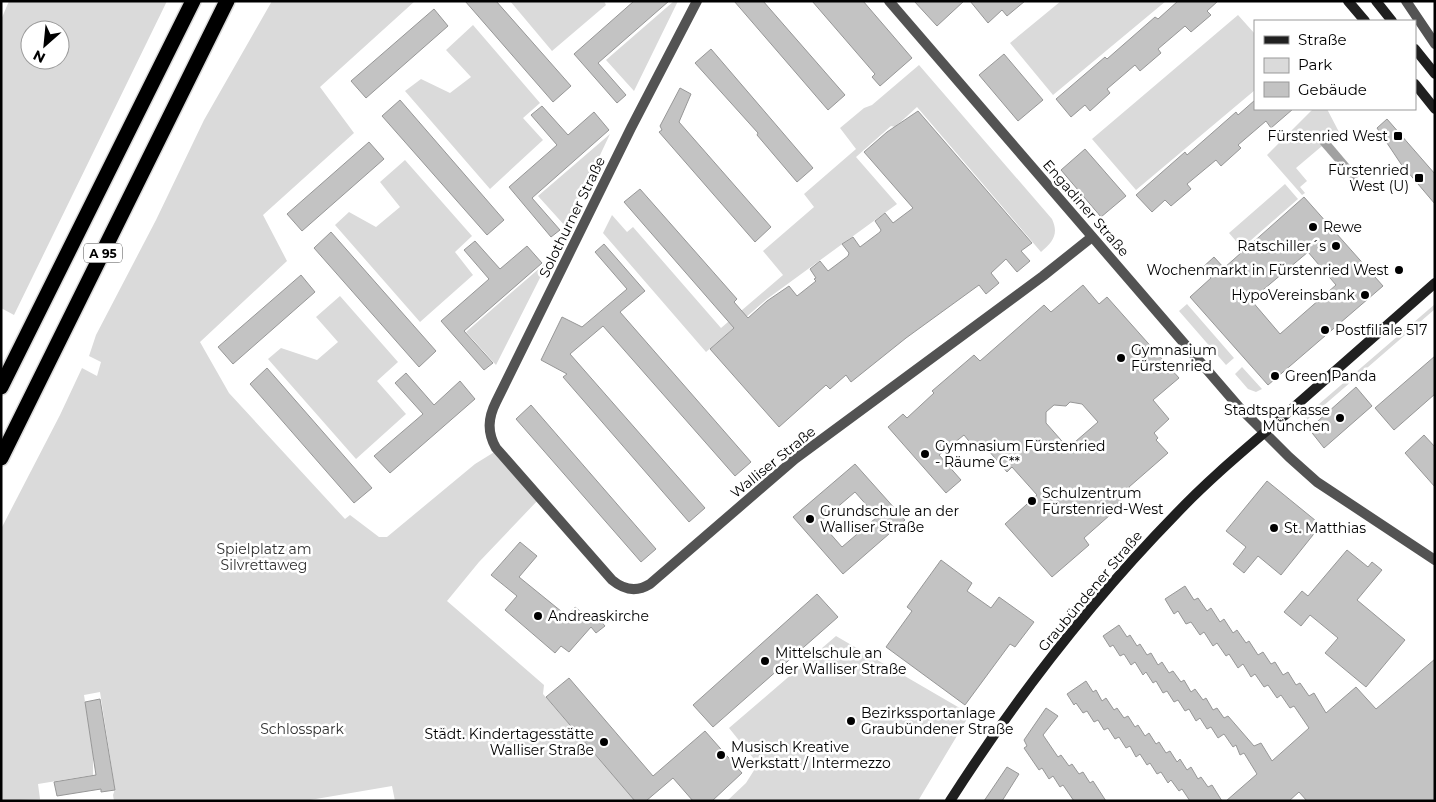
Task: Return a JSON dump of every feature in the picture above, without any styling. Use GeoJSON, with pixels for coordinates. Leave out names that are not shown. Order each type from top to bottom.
{"type":"FeatureCollection","features":[{"type":"Feature","properties":{"kind":"highway","name":"A 95"},"geometry":{"type":"LineString","coordinates":[[1,387],[193,1]]}},
{"type":"Feature","properties":{"kind":"highway","name":"A 95"},"geometry":{"type":"LineString","coordinates":[[1,458],[227,1]]}},
{"type":"Feature","properties":{"kind":"street","name":"Solothurner Straße"},"geometry":{"type":"LineString","coordinates":[[496,448],[490,432],[489,422],[493,408],[697,1]]}},
{"type":"Feature","properties":{"kind":"street","name":"Engadiner Straße"},"geometry":{"type":"LineString","coordinates":[[889,1],[1239,407],[1300,467],[1323,486],[1435,560]]}},
{"type":"Feature","properties":{"kind":"street"},"geometry":{"type":"LineString","coordinates":[[1348,1],[1364,20]]}},
{"type":"Feature","properties":{"kind":"street"},"geometry":{"type":"LineString","coordinates":[[1376,1],[1391,20]]}},
{"type":"Feature","properties":{"kind":"street"},"geometry":{"type":"LineString","coordinates":[[1406,1],[1435,44]]}},
{"type":"Feature","properties":{"kind":"street"},"geometry":{"type":"LineString","coordinates":[[1416,50],[1435,74]]}},
{"type":"Feature","properties":{"kind":"street"},"geometry":{"type":"LineString","coordinates":[[1416,85],[1435,109]]}},
{"type":"Feature","properties":{"kind":"street","name":"Walliser Straße"},"geometry":{"type":"LineString","coordinates":[[496,448],[612,580],[620,586],[627,588],[646,587],[802,454],[1044,276],[1092,237]]}},
{"type":"Feature","properties":{"kind":"street","name":"Graubündener Straße"},"geometry":{"type":"LineString","coordinates":[[950,801],[1015,705],[1110,586],[1176,513],[1264,432],[1435,283]]}},
{"type":"Feature","properties":{"kind":"green space"},"geometry":{"type":"Polygon","coordinates":[[[9,1],[167,1],[14,315],[1,308],[1,20],[9,1]]]}},
{"type":"Feature","properties":{"kind":"green space"},"geometry":{"type":"Polygon","coordinates":[[[272,1],[415,1],[320,87],[354,133],[263,215],[287,261],[200,342],[229,393],[345,519],[350,515],[379,537],[387,537],[475,464],[496,451],[539,499],[479,562],[447,601],[544,685],[543,694],[635,801],[395,801],[392,786],[304,801],[114,801],[115,789],[100,692],[84,695],[93,755],[93,775],[38,784],[40,799],[1,801],[1,529],[82,368],[97,376],[101,362],[89,356],[96,335],[156,220],[204,120],[272,1]]]}},
{"type":"Feature","properties":{"kind":"green space"},"geometry":{"type":"Polygon","coordinates":[[[510,1],[604,1],[606,5],[552,51],[510,1]]]}},
{"type":"Feature","properties":{"kind":"green space"},"geometry":{"type":"Polygon","coordinates":[[[674,1],[678,1],[634,91],[606,60],[674,1]]]}},
{"type":"Feature","properties":{"kind":"green space"},"geometry":{"type":"Polygon","coordinates":[[[1061,1],[1166,1],[1053,95],[1010,43],[1061,1]]]}},
{"type":"Feature","properties":{"kind":"green space"},"geometry":{"type":"Polygon","coordinates":[[[1238,15],[1254,33],[1254,91],[1136,190],[1092,139],[1238,15]]]}},
{"type":"Feature","properties":{"kind":"green space"},"geometry":{"type":"Polygon","coordinates":[[[473,25],[540,103],[523,118],[543,140],[490,189],[405,91],[421,79],[450,93],[471,77],[446,50],[473,25]]]}},
{"type":"Feature","properties":{"kind":"green space"},"geometry":{"type":"Polygon","coordinates":[[[919,65],[1052,219],[1055,229],[1054,237],[1041,252],[917,107],[895,127],[891,126],[856,157],[897,204],[767,299],[706,352],[603,233],[612,215],[627,232],[633,227],[721,328],[783,275],[763,251],[814,207],[804,194],[856,149],[840,128],[864,108],[872,105],[919,65]]]}},
{"type":"Feature","properties":{"kind":"green space"},"geometry":{"type":"Polygon","coordinates":[[[1312,110],[1328,110],[1339,132],[1328,140],[1325,137],[1319,143],[1322,146],[1296,168],[1307,181],[1300,187],[1305,193],[1302,195],[1267,155],[1312,110]]]}},
{"type":"Feature","properties":{"kind":"green space"},"geometry":{"type":"Polygon","coordinates":[[[610,134],[566,227],[538,196],[610,134]]]}},
{"type":"Feature","properties":{"kind":"green space"},"geometry":{"type":"Polygon","coordinates":[[[405,160],[472,236],[455,252],[473,275],[420,322],[335,225],[349,212],[376,227],[400,207],[380,182],[405,160]]]}},
{"type":"Feature","properties":{"kind":"green space"},"geometry":{"type":"Polygon","coordinates":[[[1285,184],[1298,199],[1242,248],[1229,233],[1285,184]]]}},
{"type":"Feature","properties":{"kind":"green space"},"geometry":{"type":"Polygon","coordinates":[[[549,260],[496,365],[466,332],[549,260]]]}},
{"type":"Feature","properties":{"kind":"green space"},"geometry":{"type":"Polygon","coordinates":[[[340,296],[398,362],[377,381],[406,414],[356,459],[268,359],[281,348],[317,360],[338,342],[316,317],[340,296]]]}},
{"type":"Feature","properties":{"kind":"green space"},"geometry":{"type":"Polygon","coordinates":[[[1187,304],[1234,358],[1226,365],[1179,311],[1187,304]]]}},
{"type":"Feature","properties":{"kind":"green space"},"geometry":{"type":"Polygon","coordinates":[[[1435,304],[1435,309],[1307,420],[1304,417],[1435,304]]]}},
{"type":"Feature","properties":{"kind":"green space"},"geometry":{"type":"Polygon","coordinates":[[[1242,367],[1262,389],[1256,392],[1248,389],[1235,374],[1242,367]]]}},
{"type":"Feature","properties":{"kind":"green space","name":"Bezirkssportanlage Graubündener Straße"},"geometry":{"type":"Polygon","coordinates":[[[836,636],[970,714],[918,801],[727,801],[746,783],[758,764],[729,728],[836,636]]]}},
{"type":"Feature","properties":{"kind":"shaded area"},"geometry":{"type":"Polygon","coordinates":[[[1326,137],[1359,176],[1353,182],[1319,143],[1326,137]]]}},
{"type":"Feature","properties":{"kind":"building"},"geometry":{"type":"Polygon","coordinates":[[[465,1],[496,1],[571,86],[553,102],[465,1]]]}},
{"type":"Feature","properties":{"kind":"building"},"geometry":{"type":"Polygon","coordinates":[[[634,1],[669,1],[598,63],[626,95],[617,103],[574,54],[634,1]]]}},
{"type":"Feature","properties":{"kind":"building"},"geometry":{"type":"Polygon","coordinates":[[[734,1],[763,1],[845,95],[828,110],[734,1]]]}},
{"type":"Feature","properties":{"kind":"building"},"geometry":{"type":"Polygon","coordinates":[[[812,1],[863,1],[912,58],[880,86],[872,77],[875,74],[812,1]]]}},
{"type":"Feature","properties":{"kind":"building"},"geometry":{"type":"Polygon","coordinates":[[[914,1],[964,1],[937,26],[914,1]]]}},
{"type":"Feature","properties":{"kind":"building"},"geometry":{"type":"Polygon","coordinates":[[[970,1],[1025,1],[1007,16],[1002,10],[988,23],[970,1]]]}},
{"type":"Feature","properties":{"kind":"building"},"geometry":{"type":"Polygon","coordinates":[[[1178,1],[1218,1],[1207,11],[1211,15],[1191,32],[1185,26],[1158,49],[1161,53],[1140,71],[1135,65],[1107,89],[1110,93],[1090,111],[1085,105],[1071,117],[1056,99],[1105,57],[1107,59],[1155,17],[1158,19],[1178,1]]]}},
{"type":"Feature","properties":{"kind":"building"},"geometry":{"type":"Polygon","coordinates":[[[434,9],[448,26],[366,98],[351,81],[434,9]]]}},
{"type":"Feature","properties":{"kind":"building"},"geometry":{"type":"Polygon","coordinates":[[[711,49],[813,168],[797,182],[757,135],[758,133],[695,63],[711,49]]]}},
{"type":"Feature","properties":{"kind":"building"},"geometry":{"type":"Polygon","coordinates":[[[1004,54],[1043,100],[1018,121],[979,75],[1004,54]]]}},
{"type":"Feature","properties":{"kind":"building"},"geometry":{"type":"Polygon","coordinates":[[[680,88],[691,94],[679,122],[771,227],[755,242],[659,132],[662,130],[660,126],[680,88]]]}},
{"type":"Feature","properties":{"kind":"building"},"geometry":{"type":"Polygon","coordinates":[[[400,100],[504,220],[487,235],[382,116],[400,100]]]}},
{"type":"Feature","properties":{"kind":"building"},"geometry":{"type":"Polygon","coordinates":[[[1254,101],[1254,110],[1292,110],[1271,128],[1266,121],[1238,145],[1241,148],[1221,166],[1216,160],[1187,184],[1191,189],[1171,206],[1165,200],[1152,212],[1136,195],[1185,152],[1187,155],[1236,112],[1238,115],[1254,101]]]}},
{"type":"Feature","properties":{"kind":"building"},"geometry":{"type":"Polygon","coordinates":[[[542,106],[568,135],[594,112],[609,130],[532,198],[560,230],[551,237],[509,187],[557,145],[531,115],[542,106]]]}},
{"type":"Feature","properties":{"kind":"building"},"geometry":{"type":"Polygon","coordinates":[[[918,111],[1032,243],[1021,251],[1030,261],[1017,272],[1006,259],[991,273],[999,283],[986,294],[979,285],[906,338],[851,382],[846,375],[830,389],[826,385],[779,427],[710,349],[734,328],[624,202],[640,189],[737,299],[734,302],[748,318],[767,301],[789,286],[797,296],[816,281],[810,269],[820,261],[828,271],[848,256],[849,253],[842,244],[853,237],[860,247],[880,232],[881,230],[875,221],[885,213],[893,223],[913,208],[864,152],[887,132],[918,111]]]}},
{"type":"Feature","properties":{"kind":"building"},"geometry":{"type":"Polygon","coordinates":[[[1387,119],[1435,174],[1435,204],[1401,164],[1377,128],[1387,119]]]}},
{"type":"Feature","properties":{"kind":"building"},"geometry":{"type":"Polygon","coordinates":[[[369,142],[384,159],[302,231],[287,214],[369,142]]]}},
{"type":"Feature","properties":{"kind":"building"},"geometry":{"type":"Polygon","coordinates":[[[1085,149],[1126,196],[1101,217],[1061,170],[1085,149]]]}},
{"type":"Feature","properties":{"kind":"building"},"geometry":{"type":"Polygon","coordinates":[[[1304,197],[1383,286],[1268,385],[1190,297],[1211,278],[1202,268],[1214,257],[1224,268],[1304,197]],[[1308,252],[1251,300],[1280,334],[1336,285],[1308,252]]]}},
{"type":"Feature","properties":{"kind":"building"},"geometry":{"type":"Polygon","coordinates":[[[331,232],[436,351],[419,367],[314,248],[331,232]]]}},
{"type":"Feature","properties":{"kind":"building"},"geometry":{"type":"Polygon","coordinates":[[[475,241],[500,269],[527,246],[542,263],[464,331],[493,363],[484,370],[441,321],[489,279],[464,250],[475,241]]]}},
{"type":"Feature","properties":{"kind":"building"},"geometry":{"type":"Polygon","coordinates":[[[604,244],[645,291],[620,312],[751,462],[735,476],[603,326],[570,354],[705,508],[689,522],[563,377],[567,374],[541,360],[562,317],[582,327],[627,289],[595,252],[604,244]]]}},
{"type":"Feature","properties":{"kind":"building"},"geometry":{"type":"Polygon","coordinates":[[[301,275],[315,292],[233,364],[218,347],[301,275]]]}},
{"type":"Feature","properties":{"kind":"building"},"geometry":{"type":"Polygon","coordinates":[[[1083,285],[1099,304],[1107,297],[1179,378],[1153,400],[1169,419],[1154,433],[1158,438],[1156,440],[1168,453],[1129,487],[1130,492],[1117,504],[1119,507],[1084,538],[1089,545],[1052,577],[1005,524],[1037,495],[1012,467],[1007,472],[982,443],[973,446],[964,435],[939,455],[961,480],[946,493],[888,427],[903,414],[907,418],[934,393],[932,391],[974,355],[980,361],[1044,305],[1051,312],[1083,285]],[[1070,402],[1066,406],[1054,405],[1046,412],[1046,423],[1068,448],[1098,422],[1082,404],[1070,402]]]}},
{"type":"Feature","properties":{"kind":"building"},"geometry":{"type":"Polygon","coordinates":[[[1435,356],[1435,394],[1394,430],[1375,408],[1435,356]]]}},
{"type":"Feature","properties":{"kind":"building"},"geometry":{"type":"Polygon","coordinates":[[[267,368],[372,488],[354,503],[250,384],[267,368]]]}},
{"type":"Feature","properties":{"kind":"building"},"geometry":{"type":"Polygon","coordinates":[[[406,373],[434,405],[460,381],[475,399],[390,473],[374,456],[423,414],[395,383],[406,373]]]}},
{"type":"Feature","properties":{"kind":"building","name":"Stadtsparkasse München"},"geometry":{"type":"Polygon","coordinates":[[[1356,387],[1372,406],[1324,448],[1309,429],[1356,387]]]}},
{"type":"Feature","properties":{"kind":"building"},"geometry":{"type":"Polygon","coordinates":[[[531,405],[656,549],[641,562],[516,419],[531,405]]]}},
{"type":"Feature","properties":{"kind":"building"},"geometry":{"type":"Polygon","coordinates":[[[1424,435],[1435,447],[1435,487],[1405,453],[1424,435]]]}},
{"type":"Feature","properties":{"kind":"building","name":"Grundschule an der Walliser Straße"},"geometry":{"type":"Polygon","coordinates":[[[855,464],[905,520],[843,574],[793,517],[855,464]],[[855,492],[820,522],[842,547],[877,517],[855,492]]]}},
{"type":"Feature","properties":{"kind":"building","name":"St. Matthias"},"geometry":{"type":"Polygon","coordinates":[[[1267,481],[1321,525],[1281,575],[1258,556],[1244,573],[1233,564],[1246,547],[1226,531],[1267,481]]]}},
{"type":"Feature","properties":{"kind":"building","name":"Andreaskirche"},"geometry":{"type":"Polygon","coordinates":[[[520,542],[537,556],[519,577],[567,616],[575,607],[593,622],[598,618],[605,626],[596,633],[591,627],[569,652],[561,646],[555,653],[505,610],[517,596],[491,575],[520,542]]]}},
{"type":"Feature","properties":{"kind":"building"},"geometry":{"type":"Polygon","coordinates":[[[1347,550],[1368,567],[1372,562],[1382,570],[1357,600],[1405,640],[1366,687],[1325,653],[1338,638],[1310,615],[1301,626],[1284,612],[1302,591],[1308,596],[1347,550]]]}},
{"type":"Feature","properties":{"kind":"building"},"geometry":{"type":"Polygon","coordinates":[[[941,560],[972,583],[967,591],[991,608],[999,597],[1034,622],[1015,647],[1010,644],[965,705],[886,647],[912,611],[907,607],[941,560]]]}},
{"type":"Feature","properties":{"kind":"building"},"geometry":{"type":"Polygon","coordinates":[[[1185,586],[1194,600],[1198,598],[1207,611],[1211,608],[1220,622],[1224,619],[1233,633],[1237,630],[1246,643],[1249,641],[1258,655],[1263,652],[1271,664],[1275,662],[1283,675],[1288,672],[1296,685],[1300,683],[1309,696],[1314,693],[1326,713],[1356,687],[1376,709],[1435,659],[1435,801],[1307,801],[1299,792],[1289,801],[1226,801],[1257,774],[1244,753],[1240,755],[1236,745],[1233,747],[1224,734],[1218,738],[1211,727],[1207,729],[1200,718],[1196,721],[1189,709],[1185,711],[1178,700],[1174,702],[1167,691],[1163,693],[1156,681],[1153,683],[1146,672],[1143,675],[1135,662],[1131,665],[1124,654],[1120,656],[1113,645],[1110,647],[1103,636],[1119,625],[1127,637],[1130,635],[1137,646],[1140,644],[1147,655],[1151,653],[1158,665],[1162,662],[1169,673],[1173,671],[1181,682],[1184,680],[1191,692],[1195,689],[1203,700],[1206,698],[1213,710],[1217,708],[1224,718],[1228,716],[1254,746],[1261,743],[1272,761],[1309,728],[1294,706],[1290,708],[1281,695],[1277,698],[1268,685],[1264,687],[1255,674],[1251,677],[1243,664],[1238,668],[1229,654],[1226,656],[1217,643],[1213,646],[1204,632],[1200,635],[1191,622],[1186,624],[1178,611],[1174,614],[1165,599],[1185,586]]]}},
{"type":"Feature","properties":{"kind":"building","name":"Mittelschule an der Walliser Straße"},"geometry":{"type":"Polygon","coordinates":[[[817,594],[838,617],[713,727],[693,705],[817,594]]]}},
{"type":"Feature","properties":{"kind":"building"},"geometry":{"type":"Polygon","coordinates":[[[569,678],[653,776],[705,731],[742,773],[712,801],[693,801],[673,778],[646,801],[635,801],[546,697],[569,678]]]}},
{"type":"Feature","properties":{"kind":"building"},"geometry":{"type":"Polygon","coordinates":[[[1086,681],[1093,692],[1096,690],[1102,701],[1106,698],[1114,710],[1117,708],[1124,718],[1128,716],[1135,727],[1138,725],[1145,736],[1149,733],[1156,744],[1159,742],[1166,753],[1170,751],[1177,762],[1180,759],[1187,770],[1191,767],[1198,779],[1201,777],[1208,787],[1212,785],[1222,801],[1190,801],[1182,789],[1179,791],[1171,780],[1168,783],[1161,772],[1157,774],[1150,763],[1147,765],[1140,754],[1136,757],[1130,746],[1126,748],[1119,737],[1115,739],[1108,728],[1104,730],[1098,720],[1094,722],[1087,711],[1083,713],[1076,703],[1074,705],[1067,694],[1086,681]]]}},
{"type":"Feature","properties":{"kind":"building"},"geometry":{"type":"Polygon","coordinates":[[[100,699],[115,790],[101,792],[101,789],[57,796],[54,782],[96,775],[85,702],[100,699]]]}},
{"type":"Feature","properties":{"kind":"building"},"geometry":{"type":"Polygon","coordinates":[[[1046,708],[1058,716],[1043,735],[1058,757],[1061,755],[1069,766],[1072,764],[1079,774],[1083,772],[1090,783],[1093,781],[1106,801],[1074,801],[1063,785],[1060,787],[1053,776],[1049,779],[1042,768],[1039,770],[1024,748],[1027,746],[1024,740],[1046,708]]]}},
{"type":"Feature","properties":{"kind":"building"},"geometry":{"type":"Polygon","coordinates":[[[1007,767],[1019,774],[1002,801],[984,801],[1007,767]]]}},
{"type":"Feature","properties":{"kind":"place","name":"Fürstenried West"},"geometry":{"type":"Point","coordinates":[1398,136]}},
{"type":"Feature","properties":{"kind":"place","name":"Fürstenried West (U)"},"geometry":{"type":"Point","coordinates":[1419,178]}},
{"type":"Feature","properties":{"kind":"place","name":"Rewe"},"geometry":{"type":"Point","coordinates":[1313,227]}},
{"type":"Feature","properties":{"kind":"place","name":"Ratschiller´s"},"geometry":{"type":"Point","coordinates":[1336,246]}},
{"type":"Feature","properties":{"kind":"place","name":"Wochenmarkt in Fürstenried West"},"geometry":{"type":"Point","coordinates":[1399,270]}},
{"type":"Feature","properties":{"kind":"place","name":"HypoVereinsbank"},"geometry":{"type":"Point","coordinates":[1365,295]}},
{"type":"Feature","properties":{"kind":"place","name":"Postfiliale 517"},"geometry":{"type":"Point","coordinates":[1325,330]}},
{"type":"Feature","properties":{"kind":"place","name":"Gymnasium Fürstenried"},"geometry":{"type":"Point","coordinates":[1121,358]}},
{"type":"Feature","properties":{"kind":"place","name":"Green Panda"},"geometry":{"type":"Point","coordinates":[1275,376]}},
{"type":"Feature","properties":{"kind":"place","name":"Stadtsparkasse München"},"geometry":{"type":"Point","coordinates":[1340,418]}},
{"type":"Feature","properties":{"kind":"place","name":"Gymnasium Fürstenried - Räume C**"},"geometry":{"type":"Point","coordinates":[925,454]}},
{"type":"Feature","properties":{"kind":"place","name":"Schulzentrum Fürstenried-West"},"geometry":{"type":"Point","coordinates":[1032,501]}},
{"type":"Feature","properties":{"kind":"place","name":"Grundschule an der Walliser Straße"},"geometry":{"type":"Point","coordinates":[810,519]}},
{"type":"Feature","properties":{"kind":"place","name":"St. Matthias"},"geometry":{"type":"Point","coordinates":[1274,528]}},
{"type":"Feature","properties":{"kind":"place","name":"Andreaskirche"},"geometry":{"type":"Point","coordinates":[538,616]}},
{"type":"Feature","properties":{"kind":"place","name":"Mittelschule an der Walliser Straße"},"geometry":{"type":"Point","coordinates":[765,661]}},
{"type":"Feature","properties":{"kind":"place","name":"Bezirkssportanlage Graubündener Straße"},"geometry":{"type":"Point","coordinates":[851,721]}},
{"type":"Feature","properties":{"kind":"place","name":"Städt. Kindertagesstätte Walliser Straße"},"geometry":{"type":"Point","coordinates":[604,742]}},
{"type":"Feature","properties":{"kind":"place","name":"Musisch Kreative Werkstatt / Intermezzo"},"geometry":{"type":"Point","coordinates":[721,755]}},
{"type":"Feature","properties":{"kind":"park label","name":"Spielplatz am Silvrettaweg"},"geometry":{"type":"Point","coordinates":[264,558]}},
{"type":"Feature","properties":{"kind":"park label","name":"Schlosspark"},"geometry":{"type":"Point","coordinates":[302,729]}}]}
